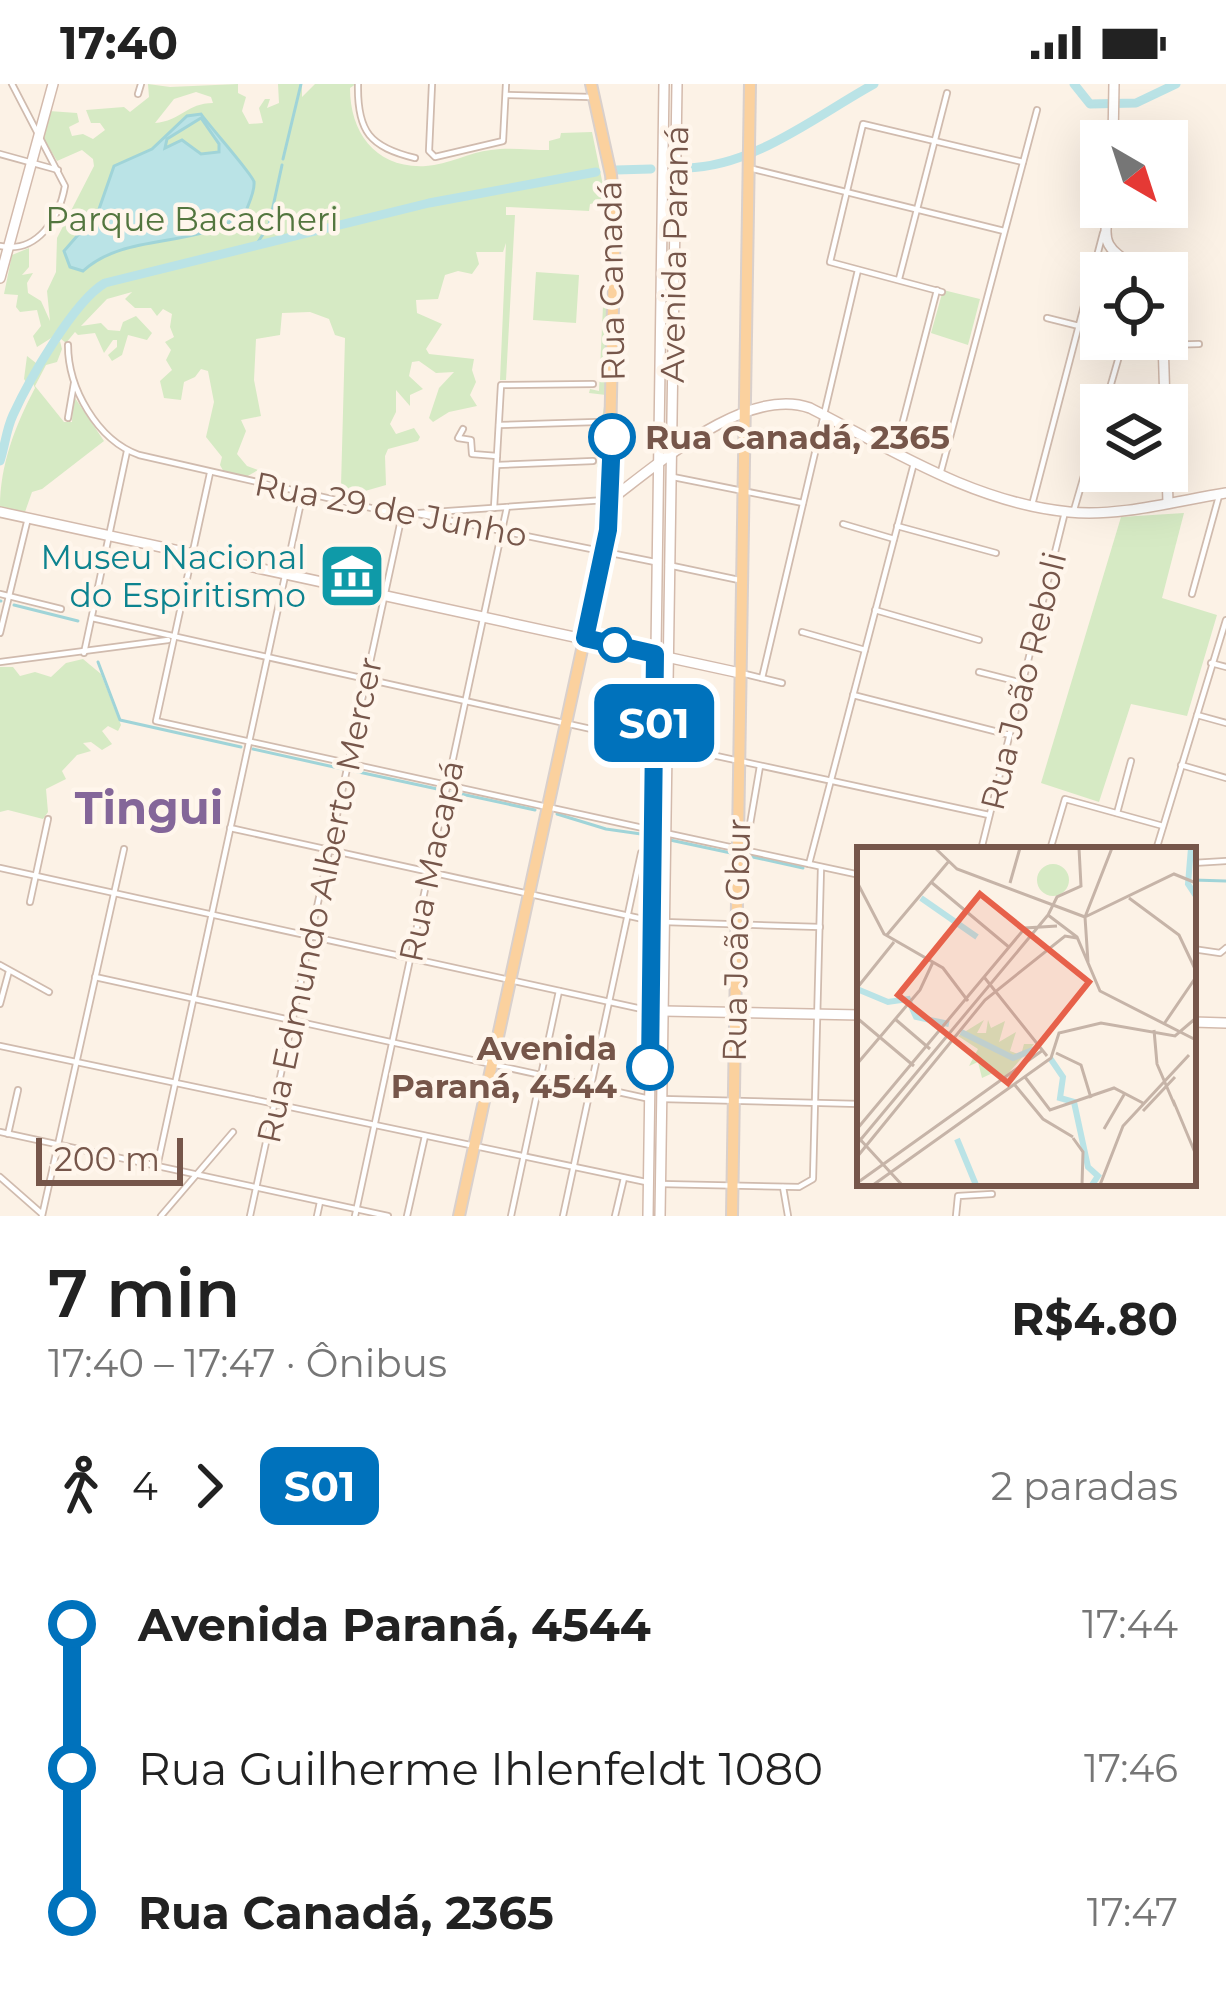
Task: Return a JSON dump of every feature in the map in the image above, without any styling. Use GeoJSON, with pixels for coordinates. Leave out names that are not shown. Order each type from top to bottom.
{"type":"FeatureCollection","features":[{"type":"Feature","properties":{"kind":"main road","name":"Rua João Gbur"},"geometry":{"type":"LineString","coordinates":[[732,1216],[750,84]]}},
{"type":"Feature","properties":{"kind":"main road","name":"Rua Canadá"},"geometry":{"type":"LineString","coordinates":[[459,1216],[612,532],[614,204],[591,91]]}},
{"type":"Feature","properties":{"kind":"street"},"geometry":{"type":"LineString","coordinates":[[4,247],[30,246],[42,234],[64,191],[59,170],[12,84]]}},
{"type":"Feature","properties":{"kind":"street"},"geometry":{"type":"LineString","coordinates":[[0,278],[4,247],[52,84]]}},
{"type":"Feature","properties":{"kind":"street"},"geometry":{"type":"LineString","coordinates":[[138,94],[140,84]]}},
{"type":"Feature","properties":{"kind":"street"},"geometry":{"type":"LineString","coordinates":[[358,84],[358,104],[374,143],[415,158]]}},
{"type":"Feature","properties":{"kind":"street"},"geometry":{"type":"LineString","coordinates":[[432,84],[432,156],[502,141],[506,84]]}},
{"type":"Feature","properties":{"kind":"street","name":"Avenida Paraná"},"geometry":{"type":"LineString","coordinates":[[662,564],[670,476],[664,461],[664,84]]}},
{"type":"Feature","properties":{"kind":"street","name":"Avenida Paraná"},"geometry":{"type":"LineString","coordinates":[[660,1216],[655,1183],[662,564],[677,84]]}},
{"type":"Feature","properties":{"kind":"street"},"geometry":{"type":"LineString","coordinates":[[1113,120],[1114,84]]}},
{"type":"Feature","properties":{"kind":"street"},"geometry":{"type":"LineString","coordinates":[[506,95],[591,91]]}},
{"type":"Feature","properties":{"kind":"street"},"geometry":{"type":"LineString","coordinates":[[899,280],[947,93]]}},
{"type":"Feature","properties":{"kind":"street"},"geometry":{"type":"LineString","coordinates":[[940,476],[1036,110]]}},
{"type":"Feature","properties":{"kind":"street"},"geometry":{"type":"LineString","coordinates":[[895,452],[940,291],[830,262],[863,124],[1023,162]]}},
{"type":"Feature","properties":{"kind":"street"},"geometry":{"type":"LineString","coordinates":[[0,154],[59,170]]}},
{"type":"Feature","properties":{"kind":"street"},"geometry":{"type":"LineString","coordinates":[[749,164],[1004,231]]}},
{"type":"Feature","properties":{"kind":"street"},"geometry":{"type":"LineString","coordinates":[[1032,505],[1104,228]]}},
{"type":"Feature","properties":{"kind":"street"},"geometry":{"type":"LineString","coordinates":[[1103,233],[1114,252]]}},
{"type":"Feature","properties":{"kind":"street"},"geometry":{"type":"LineString","coordinates":[[762,678],[858,270]]}},
{"type":"Feature","properties":{"kind":"street"},"geometry":{"type":"LineString","coordinates":[[1047,318],[1078,326]]}},
{"type":"Feature","properties":{"kind":"street"},"geometry":{"type":"LineString","coordinates":[[1188,343],[1199,344]]}},
{"type":"Feature","properties":{"kind":"street"},"geometry":{"type":"LineString","coordinates":[[68,345],[74,383],[99,424],[127,451],[85,653]]}},
{"type":"Feature","properties":{"kind":"street"},"geometry":{"type":"LineString","coordinates":[[68,418],[74,383]]}},
{"type":"Feature","properties":{"kind":"street"},"geometry":{"type":"LineString","coordinates":[[494,508],[501,385],[593,385]]}},
{"type":"Feature","properties":{"kind":"street"},"geometry":{"type":"LineString","coordinates":[[413,513],[610,506],[708,430],[791,404],[824,415],[940,476],[1032,505],[1069,512],[1223,494],[1192,594]]}},
{"type":"Feature","properties":{"kind":"street"},"geometry":{"type":"LineString","coordinates":[[499,425],[596,422]]}},
{"type":"Feature","properties":{"kind":"street"},"geometry":{"type":"LineString","coordinates":[[464,429],[458,438],[471,440],[472,454],[497,455]]}},
{"type":"Feature","properties":{"kind":"street","name":"Rua 29 de Junho"},"geometry":{"type":"LineString","coordinates":[[127,451],[402,514],[609,549],[742,581]]}},
{"type":"Feature","properties":{"kind":"street"},"geometry":{"type":"LineString","coordinates":[[496,465],[593,460]]}},
{"type":"Feature","properties":{"kind":"street"},"geometry":{"type":"LineString","coordinates":[[809,864],[914,462]]}},
{"type":"Feature","properties":{"kind":"street"},"geometry":{"type":"LineString","coordinates":[[210,473],[156,722],[857,874]]}},
{"type":"Feature","properties":{"kind":"street"},"geometry":{"type":"LineString","coordinates":[[670,476],[803,503]]}},
{"type":"Feature","properties":{"kind":"street","name":"Rua João Reboli"},"geometry":{"type":"LineString","coordinates":[[982,847],[1080,479]]}},
{"type":"Feature","properties":{"kind":"street"},"geometry":{"type":"LineString","coordinates":[[1168,492],[1168,502]]}},
{"type":"Feature","properties":{"kind":"street"},"geometry":{"type":"LineString","coordinates":[[157,1167],[303,493]]}},
{"type":"Feature","properties":{"kind":"street","name":"Rua Macapá"},"geometry":{"type":"LineString","coordinates":[[356,1213],[507,507]]}},
{"type":"Feature","properties":{"kind":"street"},"geometry":{"type":"LineString","coordinates":[[0,512],[782,683]]}},
{"type":"Feature","properties":{"kind":"street","name":"Rua Edmundo Alberto Mercer"},"geometry":{"type":"LineString","coordinates":[[250,1216],[402,514]]}},
{"type":"Feature","properties":{"kind":"street"},"geometry":{"type":"LineString","coordinates":[[0,633],[28,518]]}},
{"type":"Feature","properties":{"kind":"street"},"geometry":{"type":"LineString","coordinates":[[843,524],[894,539]]}},
{"type":"Feature","properties":{"kind":"street"},"geometry":{"type":"LineString","coordinates":[[897,526],[996,554]]}},
{"type":"Feature","properties":{"kind":"street"},"geometry":{"type":"LineString","coordinates":[[0,594],[61,609]]}},
{"type":"Feature","properties":{"kind":"street"},"geometry":{"type":"LineString","coordinates":[[875,610],[979,640]]}},
{"type":"Feature","properties":{"kind":"street"},"geometry":{"type":"LineString","coordinates":[[92,618],[990,815]]}},
{"type":"Feature","properties":{"kind":"street"},"geometry":{"type":"LineString","coordinates":[[1157,847],[1226,620]]}},
{"type":"Feature","properties":{"kind":"street"},"geometry":{"type":"LineString","coordinates":[[802,632],[865,650]]}},
{"type":"Feature","properties":{"kind":"street"},"geometry":{"type":"LineString","coordinates":[[0,662],[174,639]]}},
{"type":"Feature","properties":{"kind":"street"},"geometry":{"type":"LineString","coordinates":[[1211,663],[1226,668]]}},
{"type":"Feature","properties":{"kind":"street"},"geometry":{"type":"LineString","coordinates":[[979,672],[1023,683]]}},
{"type":"Feature","properties":{"kind":"street"},"geometry":{"type":"LineString","coordinates":[[853,695],[1010,735]]}},
{"type":"Feature","properties":{"kind":"street"},"geometry":{"type":"LineString","coordinates":[[1196,714],[1226,723]]}},
{"type":"Feature","properties":{"kind":"street"},"geometry":{"type":"LineString","coordinates":[[1117,813],[1131,761]]}},
{"type":"Feature","properties":{"kind":"street"},"geometry":{"type":"LineString","coordinates":[[1181,765],[1226,778]]}},
{"type":"Feature","properties":{"kind":"street"},"geometry":{"type":"LineString","coordinates":[[748,836],[760,766]]}},
{"type":"Feature","properties":{"kind":"street"},"geometry":{"type":"LineString","coordinates":[[1051,847],[1065,799],[1163,826]]}},
{"type":"Feature","properties":{"kind":"street"},"geometry":{"type":"LineString","coordinates":[[30,902],[48,819]]}},
{"type":"Feature","properties":{"kind":"street"},"geometry":{"type":"LineString","coordinates":[[230,828],[628,916],[820,927]]}},
{"type":"Feature","properties":{"kind":"street"},"geometry":{"type":"LineString","coordinates":[[0,1178],[43,1215],[124,849]]}},
{"type":"Feature","properties":{"kind":"street"},"geometry":{"type":"LineString","coordinates":[[563,1216],[641,853]]}},
{"type":"Feature","properties":{"kind":"street"},"geometry":{"type":"LineString","coordinates":[[1196,863],[1226,861]]}},
{"type":"Feature","properties":{"kind":"street"},"geometry":{"type":"LineString","coordinates":[[0,1046],[624,1178],[732,1186],[806,1185],[814,1174],[821,867]]}},
{"type":"Feature","properties":{"kind":"street"},"geometry":{"type":"LineString","coordinates":[[0,868],[657,1011],[857,1015]]}},
{"type":"Feature","properties":{"kind":"street"},"geometry":{"type":"LineString","coordinates":[[0,881],[10,871]]}},
{"type":"Feature","properties":{"kind":"street"},"geometry":{"type":"LineString","coordinates":[[0,965],[49,992]]}},
{"type":"Feature","properties":{"kind":"street"},"geometry":{"type":"LineString","coordinates":[[0,1004],[10,971]]}},
{"type":"Feature","properties":{"kind":"street"},"geometry":{"type":"LineString","coordinates":[[95,977],[656,1099],[857,1104]]}},
{"type":"Feature","properties":{"kind":"street"},"geometry":{"type":"LineString","coordinates":[[511,1216],[559,991]]}},
{"type":"Feature","properties":{"kind":"street"},"geometry":{"type":"LineString","coordinates":[[1196,1022],[1226,1023]]}},
{"type":"Feature","properties":{"kind":"street"},"geometry":{"type":"LineString","coordinates":[[18,1090],[4,1133],[356,1213],[388,1216]]}},
{"type":"Feature","properties":{"kind":"street"},"geometry":{"type":"LineString","coordinates":[[160,1216],[233,1132]]}},
{"type":"Feature","properties":{"kind":"street"},"geometry":{"type":"LineString","coordinates":[[407,1216],[425,1136]]}},
{"type":"Feature","properties":{"kind":"street"},"geometry":{"type":"LineString","coordinates":[[614,1216],[624,1178]]}},
{"type":"Feature","properties":{"kind":"street","name":"Avenida Paraná"},"geometry":{"type":"LineString","coordinates":[[648,1216],[655,1183]]}},
{"type":"Feature","properties":{"kind":"street"},"geometry":{"type":"LineString","coordinates":[[783,1187],[788,1216]]}},
{"type":"Feature","properties":{"kind":"street"},"geometry":{"type":"LineString","coordinates":[[956,1216],[958,1196],[992,1194]]}},
{"type":"Feature","properties":{"kind":"street"},"geometry":{"type":"LineString","coordinates":[[317,1216],[320,1202]]}},
{"type":"Feature","properties":{"kind":"green space","name":"Parque Bacacheri"},"geometry":{"type":"Polygon","coordinates":[[[148,84],[238,84],[238,93],[246,97],[242,111],[249,124],[263,123],[259,108],[265,99],[270,99],[267,108],[279,103],[278,84],[302,84],[302,97],[315,84],[356,84],[350,88],[351,104],[361,133],[380,155],[408,165],[434,165],[498,149],[549,150],[549,141],[560,138],[561,133],[592,132],[605,195],[590,204],[589,211],[506,207],[506,215],[515,215],[506,380],[500,380],[506,243],[503,252],[476,252],[479,264],[472,274],[445,275],[438,299],[416,300],[417,313],[442,324],[426,349],[429,354],[474,359],[476,382],[470,395],[477,406],[449,412],[433,422],[429,418],[439,388],[454,372],[436,373],[419,361],[412,362],[409,376],[423,389],[410,395],[410,406],[396,390],[396,412],[390,424],[396,434],[414,428],[420,437],[388,449],[386,485],[358,493],[341,486],[345,338],[335,335],[329,319],[310,312],[282,313],[280,335],[256,339],[254,380],[261,416],[241,420],[246,431],[237,454],[258,470],[246,477],[225,474],[222,457],[206,437],[214,402],[208,371],[201,369],[184,382],[181,400],[164,398],[160,381],[172,370],[166,360],[171,350],[165,342],[174,337],[172,314],[163,309],[157,316],[151,308],[135,308],[125,299],[132,292],[107,299],[81,326],[101,323],[108,330],[120,331],[123,322],[136,316],[152,333],[147,340],[128,335],[122,355],[112,361],[108,355],[117,347],[117,340],[104,353],[95,333],[75,332],[66,343],[56,335],[37,347],[33,336],[41,326],[37,310],[20,312],[18,295],[4,294],[12,255],[29,248],[29,267],[22,275],[33,273],[28,293],[41,301],[50,321],[47,291],[56,272],[57,238],[94,166],[82,150],[57,161],[42,136],[49,111],[77,113],[79,122],[69,127],[72,136],[93,139],[105,130],[100,123],[91,123],[86,110],[124,107],[130,112],[149,97],[148,84]],[[196,92],[174,99],[155,123],[213,103],[211,97],[196,92]]]}},
{"type":"Feature","properties":{"kind":"green space"},"geometry":{"type":"Polygon","coordinates":[[[536,272],[579,275],[576,323],[533,320],[536,272]]]}},
{"type":"Feature","properties":{"kind":"green space"},"geometry":{"type":"Polygon","coordinates":[[[943,290],[980,299],[968,345],[931,333],[943,290]]]}},
{"type":"Feature","properties":{"kind":"green space"},"geometry":{"type":"Polygon","coordinates":[[[603,306],[610,307],[606,496],[602,496],[604,468],[597,467],[599,454],[605,452],[605,431],[600,430],[606,395],[589,393],[590,389],[599,391],[603,306]]]}},
{"type":"Feature","properties":{"kind":"green space"},"geometry":{"type":"Polygon","coordinates":[[[60,341],[57,362],[46,365],[35,386],[64,422],[72,422],[73,395],[104,441],[32,492],[25,512],[0,507],[10,446],[35,388],[31,379],[24,379],[27,356],[36,363],[60,341]]]}},
{"type":"Feature","properties":{"kind":"green space"},"geometry":{"type":"Polygon","coordinates":[[[1184,513],[1162,598],[1217,615],[1187,716],[1131,704],[1099,802],[1041,783],[1121,517],[1184,513]]]}},
{"type":"Feature","properties":{"kind":"green space"},"geometry":{"type":"Polygon","coordinates":[[[83,659],[101,674],[121,725],[118,731],[108,726],[102,731],[112,744],[102,750],[91,742],[83,743],[91,751],[77,755],[62,771],[66,779],[46,789],[48,812],[43,819],[0,812],[0,667],[13,667],[20,676],[35,672],[51,677],[66,663],[83,659]]]}},
{"type":"Feature","properties":{"kind":"water"},"geometry":{"type":"Polygon","coordinates":[[[201,114],[252,178],[254,189],[246,211],[207,231],[121,250],[83,271],[70,267],[64,251],[98,212],[114,166],[152,149],[187,116],[201,114]],[[201,118],[167,139],[165,148],[182,140],[201,154],[219,152],[219,144],[201,118]]]}},
{"type":"Feature","properties":{"kind":"waterway"},"geometry":{"type":"LineString","coordinates":[[283,159],[301,84]]}},
{"type":"Feature","properties":{"kind":"waterway"},"geometry":{"type":"LineString","coordinates":[[686,168],[760,149],[874,84]]}},
{"type":"Feature","properties":{"kind":"waterway"},"geometry":{"type":"LineString","coordinates":[[1074,84],[1090,104],[1136,103],[1176,84]]}},
{"type":"Feature","properties":{"kind":"waterway"},"geometry":{"type":"LineString","coordinates":[[258,242],[269,225],[282,165]]}},
{"type":"Feature","properties":{"kind":"waterway"},"geometry":{"type":"LineString","coordinates":[[616,170],[651,169]]}},
{"type":"Feature","properties":{"kind":"waterway"},"geometry":{"type":"LineString","coordinates":[[0,461],[11,421],[41,363],[66,323],[105,283],[429,203],[596,172]]}},
{"type":"Feature","properties":{"kind":"waterway"},"geometry":{"type":"LineString","coordinates":[[14,605],[78,621]]}},
{"type":"Feature","properties":{"kind":"waterway"},"geometry":{"type":"LineString","coordinates":[[98,662],[120,720],[241,747]]}},
{"type":"Feature","properties":{"kind":"waterway"},"geometry":{"type":"LineString","coordinates":[[253,749],[343,769]]}},
{"type":"Feature","properties":{"kind":"waterway"},"geometry":{"type":"LineString","coordinates":[[354,771],[442,790]]}},
{"type":"Feature","properties":{"kind":"waterway"},"geometry":{"type":"LineString","coordinates":[[452,792],[535,810]]}},
{"type":"Feature","properties":{"kind":"waterway"},"geometry":{"type":"LineString","coordinates":[[557,814],[648,835]]}},
{"type":"Feature","properties":{"kind":"waterway"},"geometry":{"type":"LineString","coordinates":[[670,840],[731,853]]}},
{"type":"Feature","properties":{"kind":"waterway"},"geometry":{"type":"LineString","coordinates":[[748,856],[803,868]]}},
{"type":"Feature","properties":{"kind":"waterway"},"geometry":{"type":"LineString","coordinates":[[1196,880],[1226,881]]}},
{"type":"Feature","properties":{"kind":"bus line","name":"S01"},"geometry":{"type":"LineString","coordinates":[[612,437],[608,530],[585,638],[655,654],[650,1067]]}},
{"type":"Feature","properties":{"kind":"place","name":"Rua Canadá, 2365"},"geometry":{"type":"Point","coordinates":[612,437]}},
{"type":"Feature","properties":{"kind":"place","name":"Museu Nacional do Espiritismo"},"geometry":{"type":"Point","coordinates":[352,576]}},
{"type":"Feature","properties":{"kind":"place","name":"Avenida Paraná, 4544"},"geometry":{"type":"Point","coordinates":[650,1067]}},
{"type":"Feature","properties":{"kind":"district","name":"Tingui"},"geometry":{"type":"Point","coordinates":[149,808]}}]}
